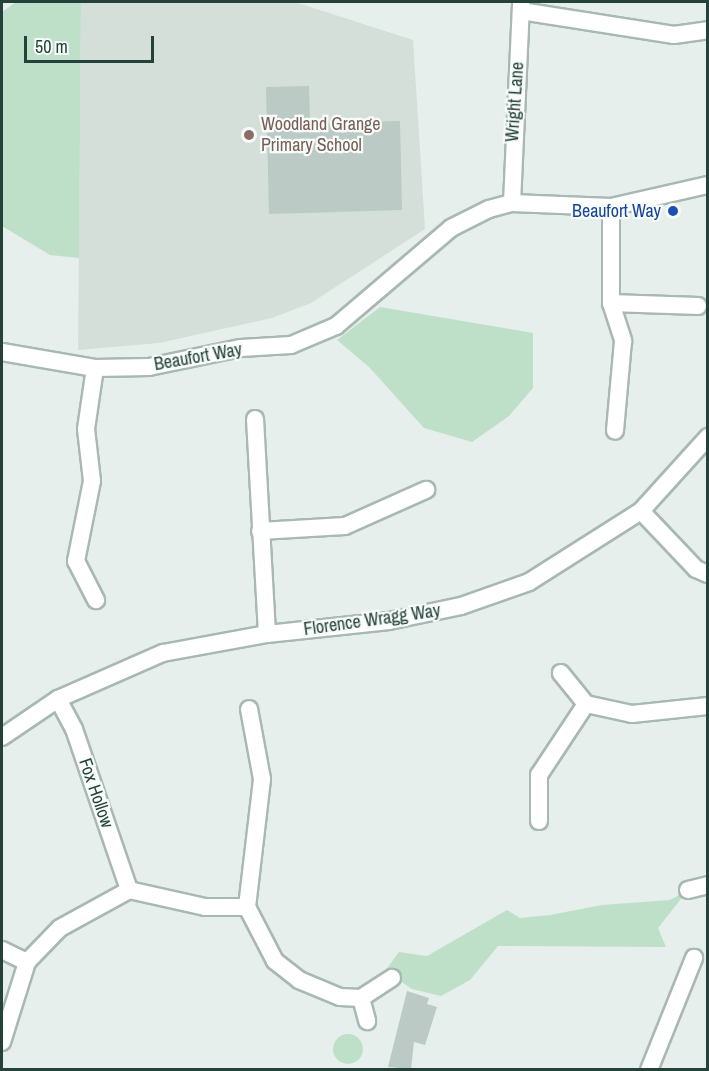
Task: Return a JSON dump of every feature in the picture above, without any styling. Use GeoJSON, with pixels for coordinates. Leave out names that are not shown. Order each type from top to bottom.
{"type":"FeatureCollection","features":[{"type":"Feature","properties":{"kind":"street"},"geometry":{"type":"LineString","coordinates":[[521,6],[674,35],[708,30]]}},
{"type":"Feature","properties":{"kind":"street","name":"Wright Lane"},"geometry":{"type":"LineString","coordinates":[[512,203],[521,6]]}},
{"type":"Feature","properties":{"kind":"street","name":"Beaufort Way"},"geometry":{"type":"LineString","coordinates":[[2,352],[95,368],[149,367],[241,348],[291,345],[336,326],[451,228],[512,203],[611,207],[708,185]]}},
{"type":"Feature","properties":{"kind":"street"},"geometry":{"type":"LineString","coordinates":[[611,207],[611,303],[623,341],[615,431]]}},
{"type":"Feature","properties":{"kind":"street"},"geometry":{"type":"LineString","coordinates":[[611,303],[698,306]]}},
{"type":"Feature","properties":{"kind":"street"},"geometry":{"type":"LineString","coordinates":[[95,368],[86,429],[92,481],[76,561],[96,600]]}},
{"type":"Feature","properties":{"kind":"street"},"geometry":{"type":"LineString","coordinates":[[255,419],[267,634]]}},
{"type":"Feature","properties":{"kind":"street","name":"Florence Wragg Way"},"geometry":{"type":"LineString","coordinates":[[2,737],[58,699],[164,653],[267,634],[389,621],[461,606],[529,582],[641,511],[708,437]]}},
{"type":"Feature","properties":{"kind":"street"},"geometry":{"type":"LineString","coordinates":[[260,531],[345,526],[426,490]]}},
{"type":"Feature","properties":{"kind":"street"},"geometry":{"type":"LineString","coordinates":[[641,511],[696,569],[708,574]]}},
{"type":"Feature","properties":{"kind":"street"},"geometry":{"type":"LineString","coordinates":[[561,673],[586,704],[632,714],[708,706]]}},
{"type":"Feature","properties":{"kind":"street","name":"Fox Hollow"},"geometry":{"type":"LineString","coordinates":[[58,699],[74,729],[129,890]]}},
{"type":"Feature","properties":{"kind":"street"},"geometry":{"type":"LineString","coordinates":[[539,821],[539,775],[586,704]]}},
{"type":"Feature","properties":{"kind":"street"},"geometry":{"type":"LineString","coordinates":[[249,709],[262,779],[247,907],[275,961],[299,980],[340,997],[361,998],[392,978]]}},
{"type":"Feature","properties":{"kind":"street"},"geometry":{"type":"LineString","coordinates":[[688,890],[708,885]]}},
{"type":"Feature","properties":{"kind":"street"},"geometry":{"type":"LineString","coordinates":[[2,1042],[27,962],[60,928],[129,890],[205,907],[247,907]]}},
{"type":"Feature","properties":{"kind":"street"},"geometry":{"type":"LineString","coordinates":[[2,950],[27,962]]}},
{"type":"Feature","properties":{"kind":"street"},"geometry":{"type":"LineString","coordinates":[[649,1070],[693,958]]}},
{"type":"Feature","properties":{"kind":"street"},"geometry":{"type":"LineString","coordinates":[[361,998],[368,1021]]}},
{"type":"Feature","properties":{"kind":"shaded area","name":"Woodland Grange Primary School"},"geometry":{"type":"Polygon","coordinates":[[[81,2],[295,2],[413,40],[425,229],[311,303],[272,318],[159,343],[78,350],[81,2]]]}},
{"type":"Feature","properties":{"kind":"green space"},"geometry":{"type":"Polygon","coordinates":[[[16,2],[81,2],[79,258],[50,255],[2,226],[2,12],[16,2]]]}},
{"type":"Feature","properties":{"kind":"green space"},"geometry":{"type":"Polygon","coordinates":[[[380,307],[533,333],[533,388],[509,416],[472,442],[424,428],[369,367],[337,340],[380,307]]]}},
{"type":"Feature","properties":{"kind":"green space"},"geometry":{"type":"Polygon","coordinates":[[[688,890],[658,928],[666,947],[498,946],[470,980],[441,996],[412,989],[385,971],[399,952],[427,956],[507,910],[520,918],[550,915],[602,905],[670,900],[688,890]]]}},
{"type":"Feature","properties":{"kind":"green space"},"geometry":{"type":"Polygon","coordinates":[[[348,1034],[358,1039],[363,1049],[358,1059],[348,1064],[338,1059],[333,1049],[338,1039],[348,1034]]]}},
{"type":"Feature","properties":{"kind":"building"},"geometry":{"type":"Polygon","coordinates":[[[309,86],[310,123],[400,121],[402,210],[269,214],[266,87],[309,86]]]}},
{"type":"Feature","properties":{"kind":"building"},"geometry":{"type":"Polygon","coordinates":[[[407,991],[429,998],[427,1004],[437,1007],[425,1045],[414,1042],[411,1069],[388,1067],[407,991]]]}},
{"type":"Feature","properties":{"kind":"place","name":"Woodland Grange Primary School"},"geometry":{"type":"Point","coordinates":[249,135]}},
{"type":"Feature","properties":{"kind":"place","name":"Beaufort Way"},"geometry":{"type":"Point","coordinates":[673,211]}}]}
